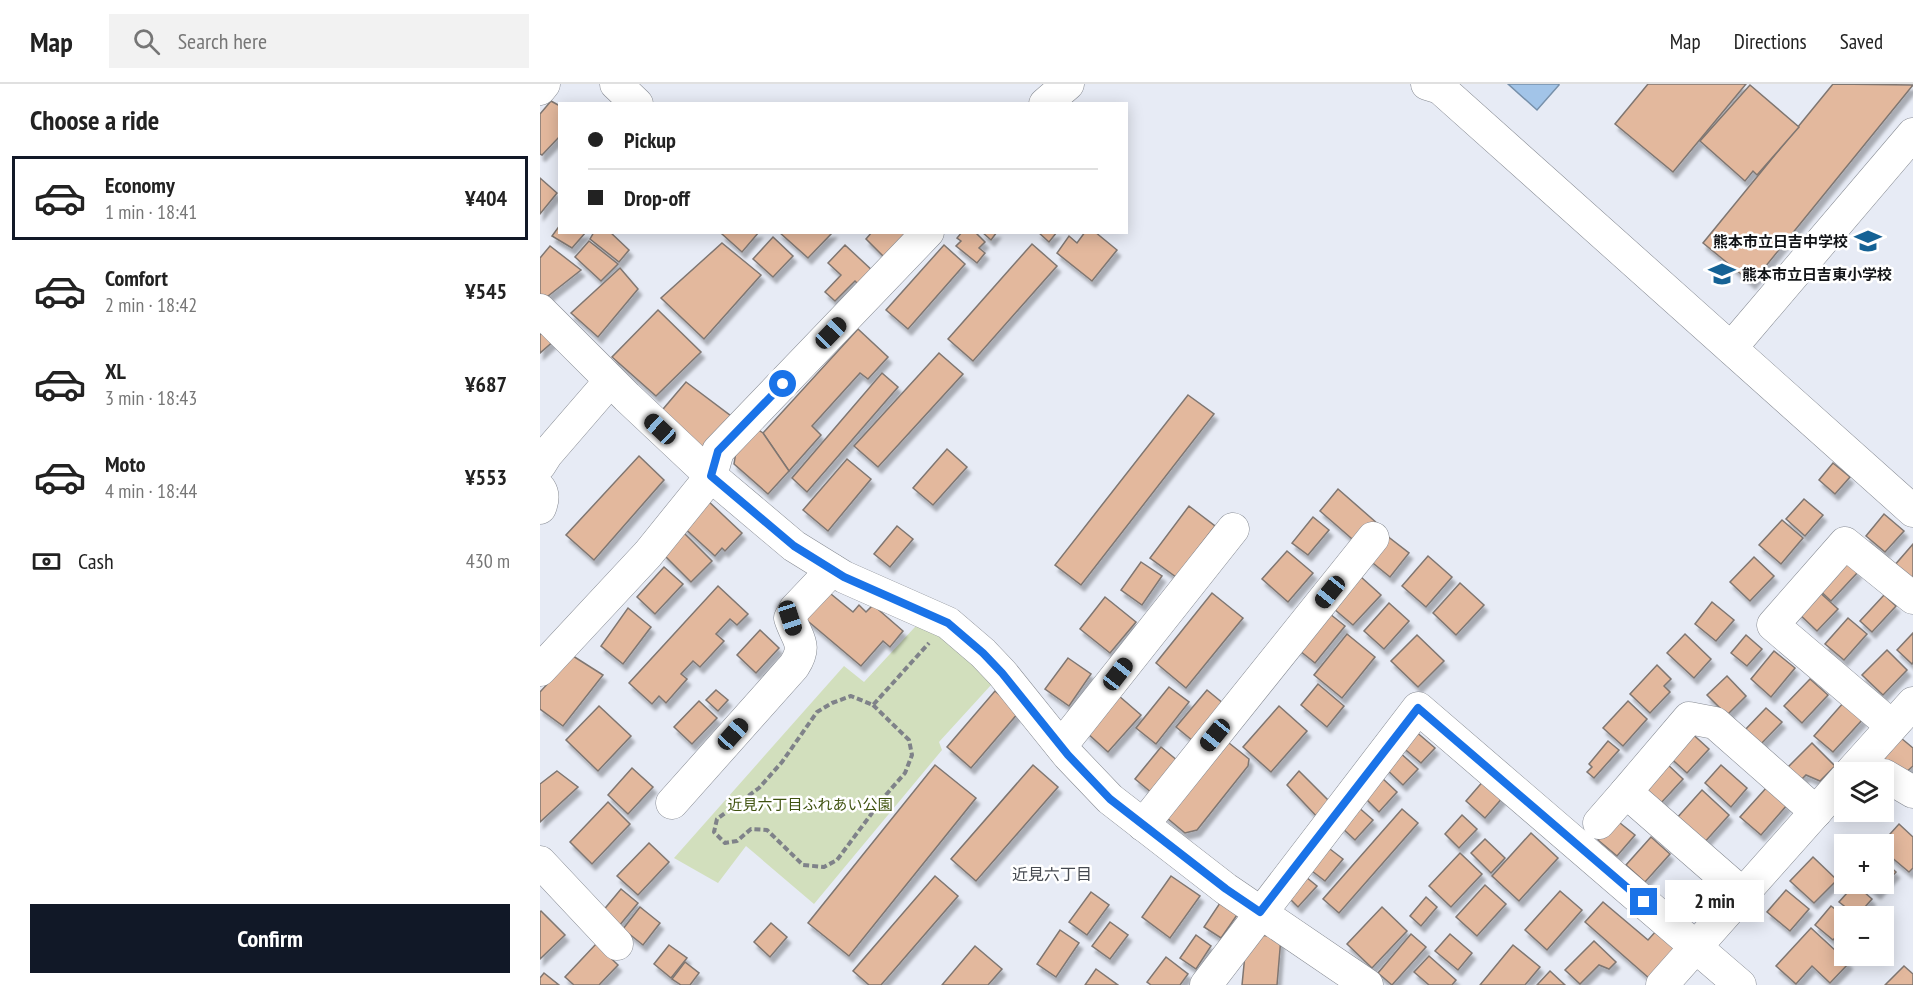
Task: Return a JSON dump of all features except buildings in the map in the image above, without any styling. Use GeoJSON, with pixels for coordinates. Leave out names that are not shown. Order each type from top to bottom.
{"type":"FeatureCollection","features":[{"type":"Feature","properties":{"kind":"street"},"geometry":{"type":"LineString","coordinates":[[540,88],[544,84]]}},
{"type":"Feature","properties":{"kind":"street"},"geometry":{"type":"LineString","coordinates":[[616,84],[635,102]]}},
{"type":"Feature","properties":{"kind":"street"},"geometry":{"type":"LineString","coordinates":[[1047,102],[1068,84]]}},
{"type":"Feature","properties":{"kind":"street"},"geometry":{"type":"LineString","coordinates":[[1437,85],[1913,510]]}},
{"type":"Feature","properties":{"kind":"street"},"geometry":{"type":"LineString","coordinates":[[1731,348],[1913,134]]}},
{"type":"Feature","properties":{"kind":"street"},"geometry":{"type":"LineString","coordinates":[[540,670],[648,554],[711,476],[718,451],[926,234]]}},
{"type":"Feature","properties":{"kind":"street"},"geometry":{"type":"LineString","coordinates":[[540,310],[610,381],[711,476],[794,546],[844,577],[948,623],[1002,673],[1060,746],[1110,799],[1226,889],[1367,985]]}},
{"type":"Feature","properties":{"kind":"street"},"geometry":{"type":"LineString","coordinates":[[540,465],[610,381]]}},
{"type":"Feature","properties":{"kind":"street"},"geometry":{"type":"LineString","coordinates":[[540,489],[543,493],[540,508]]}},
{"type":"Feature","properties":{"kind":"street"},"geometry":{"type":"LineString","coordinates":[[1060,746],[1233,529]]}},
{"type":"Feature","properties":{"kind":"street"},"geometry":{"type":"LineString","coordinates":[[1143,825],[1373,538]]}},
{"type":"Feature","properties":{"kind":"street"},"geometry":{"type":"LineString","coordinates":[[1892,726],[1773,625],[1845,543],[1913,598]]}},
{"type":"Feature","properties":{"kind":"street"},"geometry":{"type":"LineString","coordinates":[[672,803],[794,666],[801,654],[801,644],[790,618],[795,609],[832,570]]}},
{"type":"Feature","properties":{"kind":"street"},"geometry":{"type":"LineString","coordinates":[[1870,762],[1892,726],[1913,703]]}},
{"type":"Feature","properties":{"kind":"street"},"geometry":{"type":"LineString","coordinates":[[1206,985],[1418,708],[1740,985]]}},
{"type":"Feature","properties":{"kind":"street"},"geometry":{"type":"LineString","coordinates":[[1599,823],[1689,718],[1715,723],[1816,812]]}},
{"type":"Feature","properties":{"kind":"street"},"geometry":{"type":"LineString","coordinates":[[1894,784],[1913,792]]}},
{"type":"Feature","properties":{"kind":"street"},"geometry":{"type":"LineString","coordinates":[[1626,792],[1743,894]]}},
{"type":"Feature","properties":{"kind":"street"},"geometry":{"type":"LineString","coordinates":[[1662,985],[1816,812],[1834,797]]}},
{"type":"Feature","properties":{"kind":"street"},"geometry":{"type":"LineString","coordinates":[[540,862],[617,944]]}},
{"type":"Feature","properties":{"kind":"path"},"geometry":{"type":"LineString","coordinates":[[873,705],[948,623]]}},
{"type":"Feature","properties":{"kind":"path"},"geometry":{"type":"LineString","coordinates":[[851,696],[873,705],[909,740],[912,755],[905,773],[884,797],[837,861],[824,867],[803,865],[767,830],[751,829],[737,841],[725,843],[714,832],[717,819],[759,788],[783,762],[817,712],[851,696]]}},
{"type":"Feature","properties":{"kind":"green space","name":"近見六丁目ふれあい公園"},"geometry":{"type":"Polygon","coordinates":[[[927,614],[1002,673],[939,742],[942,750],[814,904],[746,846],[718,883],[674,858],[844,666],[864,682],[927,614]]]}},
{"type":"Feature","properties":{"kind":"water"},"geometry":{"type":"Polygon","coordinates":[[[1508,84],[1559,84],[1559,85],[1537,110],[1508,84]]]}},
{"type":"Feature","properties":{"kind":"place","name":"熊本市立日吉中学校"},"geometry":{"type":"Point","coordinates":[1868,241]}},
{"type":"Feature","properties":{"kind":"place","name":"熊本市立日吉東小学校"},"geometry":{"type":"Point","coordinates":[1722,274]}},
{"type":"Feature","properties":{"kind":"district","name":"近見六丁目"},"geometry":{"type":"Point","coordinates":[1052,874]}},
{"type":"Feature","properties":{"kind":"route"},"geometry":{"type":"LineString","coordinates":[[783,384],[718,451],[711,476],[794,546],[844,577],[948,623],[1002,673],[1068,755],[1110,799],[1226,889],[1260,912],[1418,708],[1644,902]]}}]}
